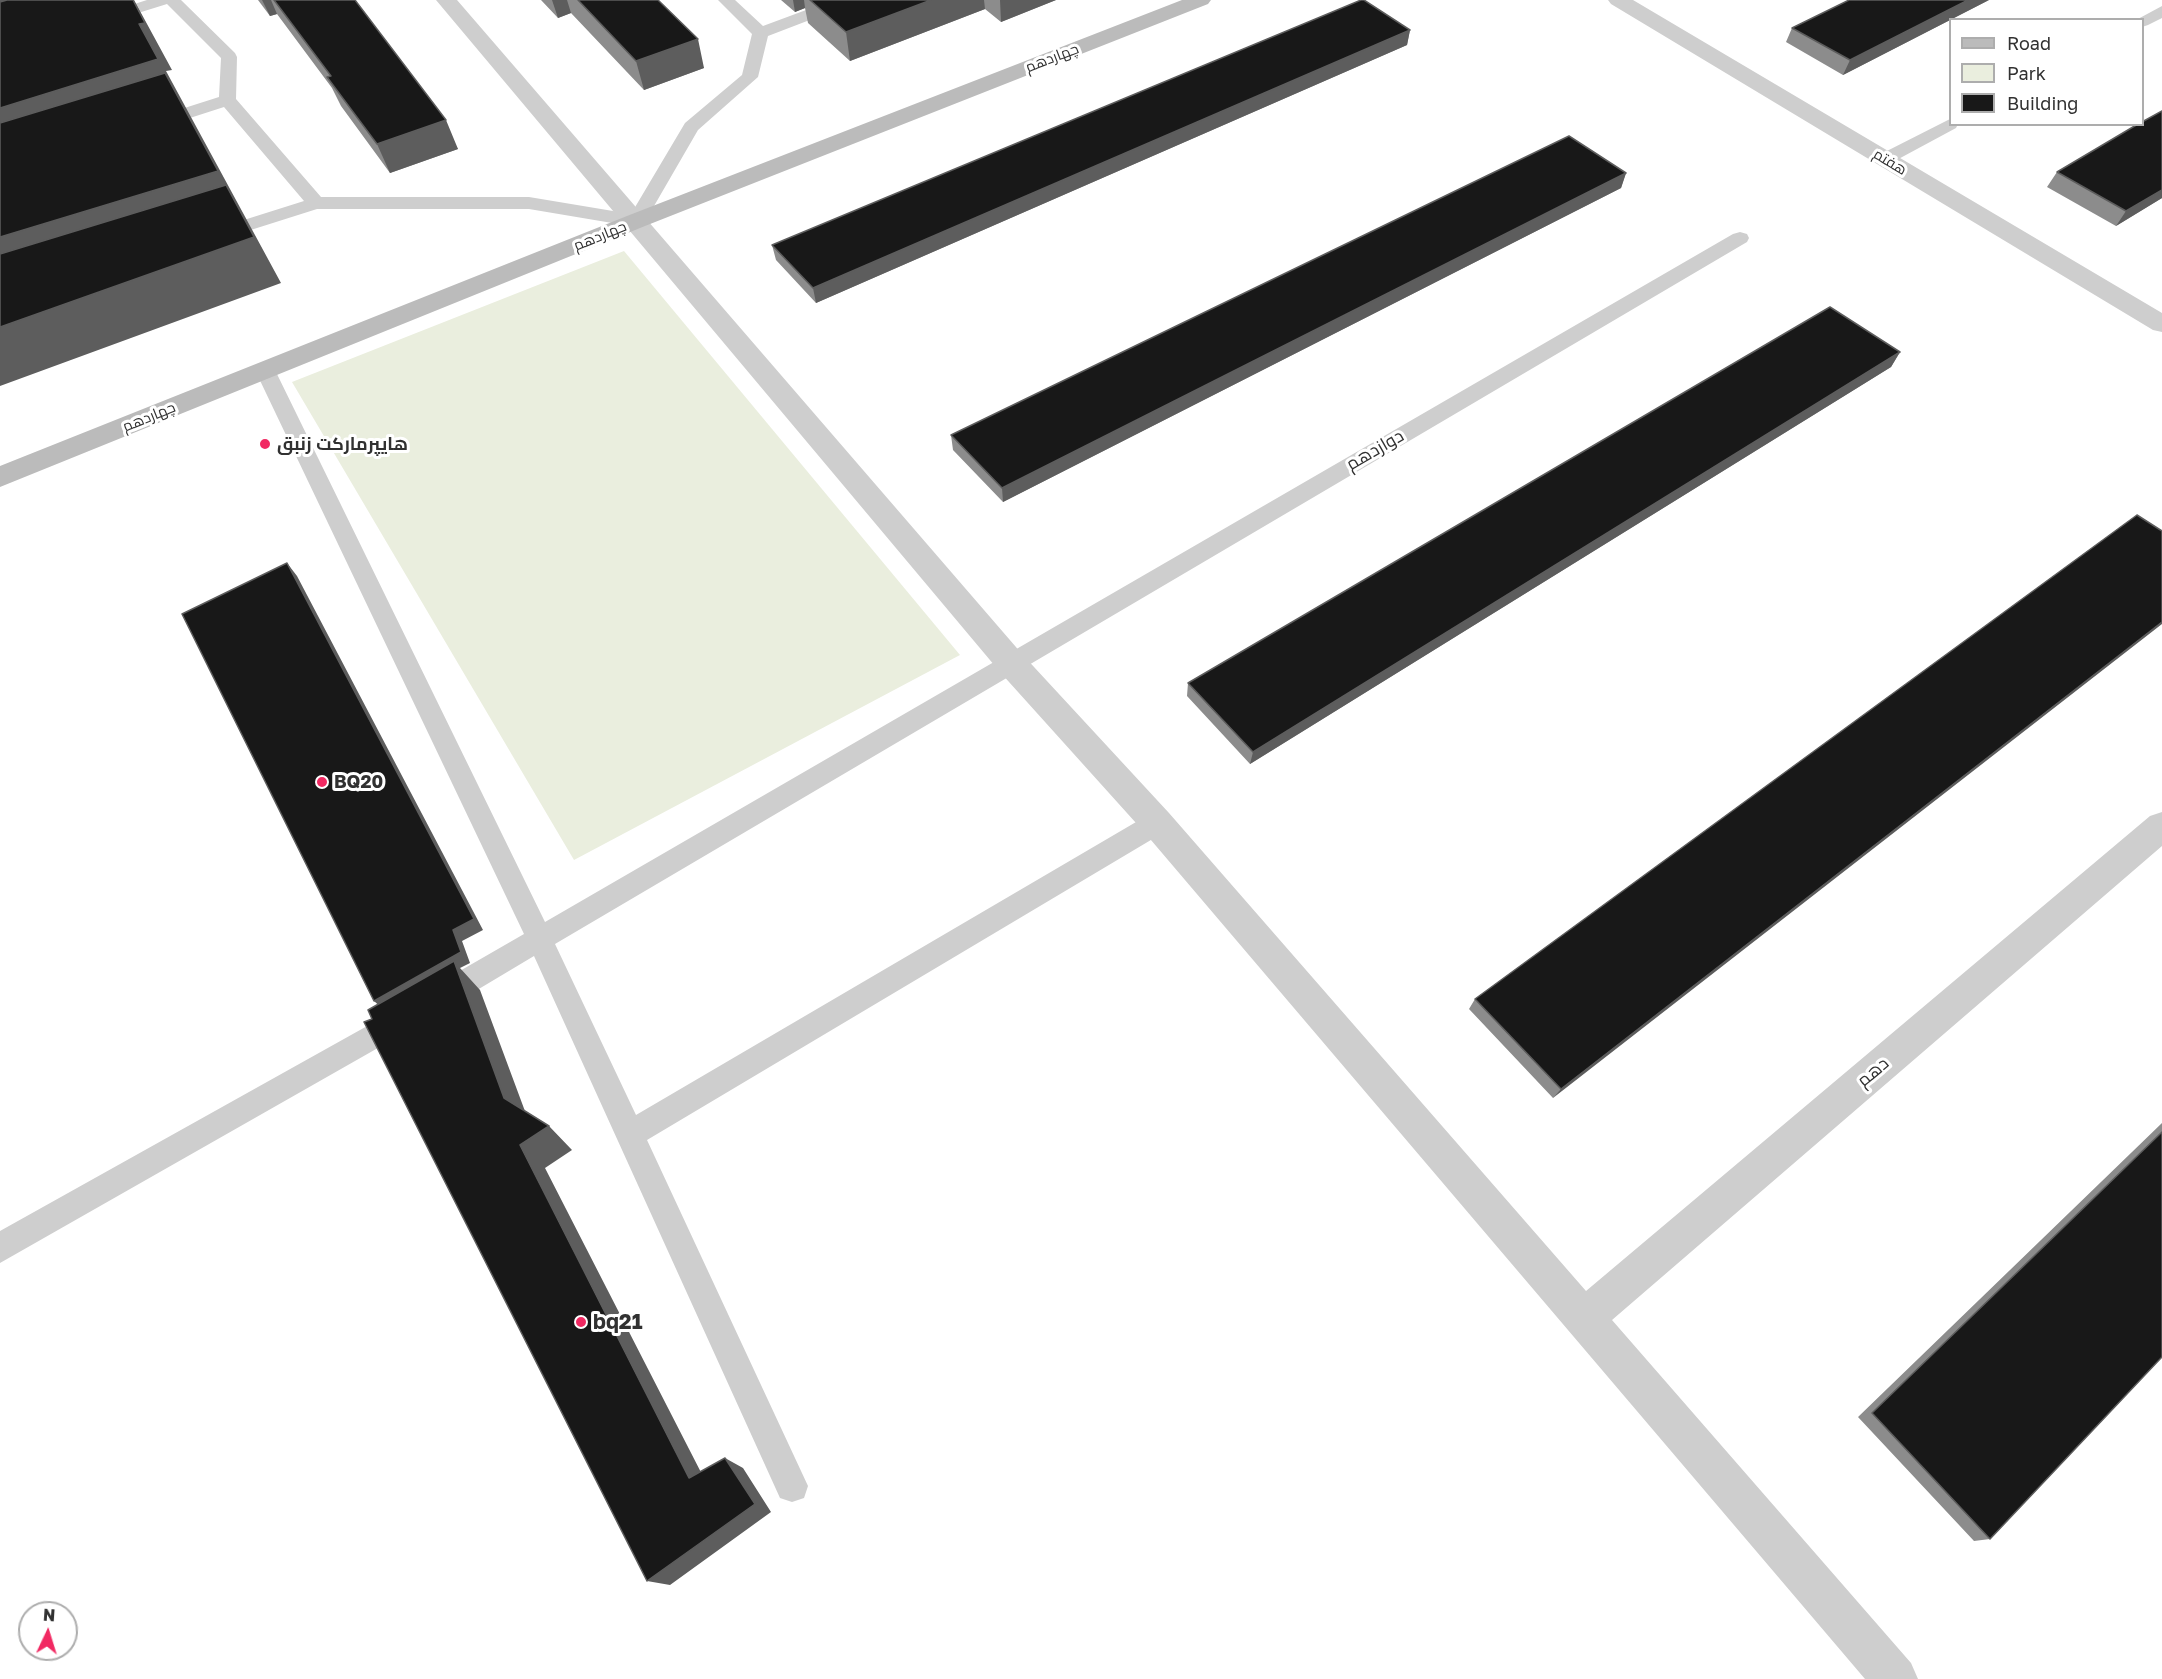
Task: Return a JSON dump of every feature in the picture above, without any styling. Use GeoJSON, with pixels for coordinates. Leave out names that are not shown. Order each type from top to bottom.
{"type":"FeatureCollection","features":[{"type":"Feature","properties":{"kind":"main road","name":"چهاردهم"},"geometry":{"type":"LineString","coordinates":[[0,477],[636,221],[1201,0]]}},
{"type":"Feature","properties":{"kind":"street"},"geometry":{"type":"LineString","coordinates":[[446,0],[1011,663],[1157,824],[1895,1679]]}},
{"type":"Feature","properties":{"kind":"street","name":"هفتم"},"geometry":{"type":"LineString","coordinates":[[1618,0],[2162,324]]}},
{"type":"Feature","properties":{"kind":"street","name":"دهم"},"geometry":{"type":"LineString","coordinates":[[1584,1318],[2162,826]]}},
{"type":"Feature","properties":{"kind":"lane"},"geometry":{"type":"LineString","coordinates":[[88,24],[164,0]]}},
{"type":"Feature","properties":{"kind":"lane"},"geometry":{"type":"LineString","coordinates":[[172,0],[229,57],[227,100],[316,203]]}},
{"type":"Feature","properties":{"kind":"lane"},"geometry":{"type":"LineString","coordinates":[[726,0],[760,33]]}},
{"type":"Feature","properties":{"kind":"lane"},"geometry":{"type":"LineString","coordinates":[[760,33],[848,0]]}},
{"type":"Feature","properties":{"kind":"lane"},"geometry":{"type":"LineString","coordinates":[[2144,21],[2162,11]]}},
{"type":"Feature","properties":{"kind":"lane"},"geometry":{"type":"LineString","coordinates":[[203,238],[316,203],[529,203],[636,221],[691,127],[750,77],[760,33]]}},
{"type":"Feature","properties":{"kind":"lane"},"geometry":{"type":"LineString","coordinates":[[136,129],[227,100]]}},
{"type":"Feature","properties":{"kind":"lane"},"geometry":{"type":"LineString","coordinates":[[1885,159],[1949,125]]}},
{"type":"Feature","properties":{"kind":"lane","name":"دوازدهم"},"geometry":{"type":"LineString","coordinates":[[0,1248],[540,940],[1740,238]]}},
{"type":"Feature","properties":{"kind":"lane"},"geometry":{"type":"LineString","coordinates":[[265,370],[540,940],[792,1486]]}},
{"type":"Feature","properties":{"kind":"lane"},"geometry":{"type":"LineString","coordinates":[[630,1134],[1157,824]]}},
{"type":"Feature","properties":{"kind":"green space"},"geometry":{"type":"Polygon","coordinates":[[[624,251],[960,655],[574,860],[292,382],[624,251]]]}},
{"type":"Feature","properties":{"kind":"building"},"geometry":{"type":"Polygon","coordinates":[[[7,0],[133,0],[145,23],[139,24],[158,59],[0,108],[0,2],[7,0]]]}},
{"type":"Feature","properties":{"kind":"building"},"geometry":{"type":"Polygon","coordinates":[[[274,0],[355,0],[446,120],[377,144],[327,77],[331,76],[274,0]]]}},
{"type":"Feature","properties":{"kind":"building"},"geometry":{"type":"Polygon","coordinates":[[[578,0],[658,0],[698,39],[636,61],[578,0]]]}},
{"type":"Feature","properties":{"kind":"building"},"geometry":{"type":"Polygon","coordinates":[[[810,0],[931,0],[846,32],[810,0]]]}},
{"type":"Feature","properties":{"kind":"building"},"geometry":{"type":"Polygon","coordinates":[[[1361,0],[1410,30],[813,288],[772,245],[1361,0]]]}},
{"type":"Feature","properties":{"kind":"building"},"geometry":{"type":"Polygon","coordinates":[[[1849,0],[1968,0],[1850,60],[1792,28],[1849,0]]]}},
{"type":"Feature","properties":{"kind":"building"},"geometry":{"type":"Polygon","coordinates":[[[165,73],[218,171],[0,237],[0,123],[165,73]]]}},
{"type":"Feature","properties":{"kind":"building"},"geometry":{"type":"Polygon","coordinates":[[[2162,111],[2162,190],[2126,211],[2057,172],[2135,126],[2144,126],[2144,121],[2162,111]]]}},
{"type":"Feature","properties":{"kind":"building"},"geometry":{"type":"Polygon","coordinates":[[[1569,136],[1626,173],[1002,488],[951,435],[1569,136]]]}},
{"type":"Feature","properties":{"kind":"building"},"geometry":{"type":"Polygon","coordinates":[[[226,185],[254,237],[0,327],[0,254],[226,185]]]}},
{"type":"Feature","properties":{"kind":"building"},"geometry":{"type":"Polygon","coordinates":[[[1830,307],[1900,352],[1253,752],[1188,683],[1830,307]]]}},
{"type":"Feature","properties":{"kind":"building"},"geometry":{"type":"Polygon","coordinates":[[[2137,515],[2162,531],[2162,622],[1561,1089],[1475,999],[2137,515]]]}},
{"type":"Feature","properties":{"kind":"building","name":"BQ20"},"geometry":{"type":"Polygon","coordinates":[[[287,563],[474,919],[453,930],[461,952],[374,1001],[182,614],[287,563]]]}},
{"type":"Feature","properties":{"kind":"building","name":"bq21"},"geometry":{"type":"Polygon","coordinates":[[[454,961],[504,1098],[549,1126],[520,1145],[689,1478],[725,1458],[755,1504],[647,1581],[364,1022],[372,1019],[368,1010],[454,961]]]}},
{"type":"Feature","properties":{"kind":"building"},"geometry":{"type":"Polygon","coordinates":[[[2162,1132],[2162,1357],[1990,1539],[1872,1413],[2162,1132]]]}},
{"type":"Feature","properties":{"kind":"place","name":"هایپرمارکت زنبق"},"geometry":{"type":"Point","coordinates":[265,444]}},
{"type":"Feature","properties":{"kind":"place","name":"BQ20"},"geometry":{"type":"Point","coordinates":[322,782]}},
{"type":"Feature","properties":{"kind":"place","name":"bq21"},"geometry":{"type":"Point","coordinates":[581,1322]}}]}
